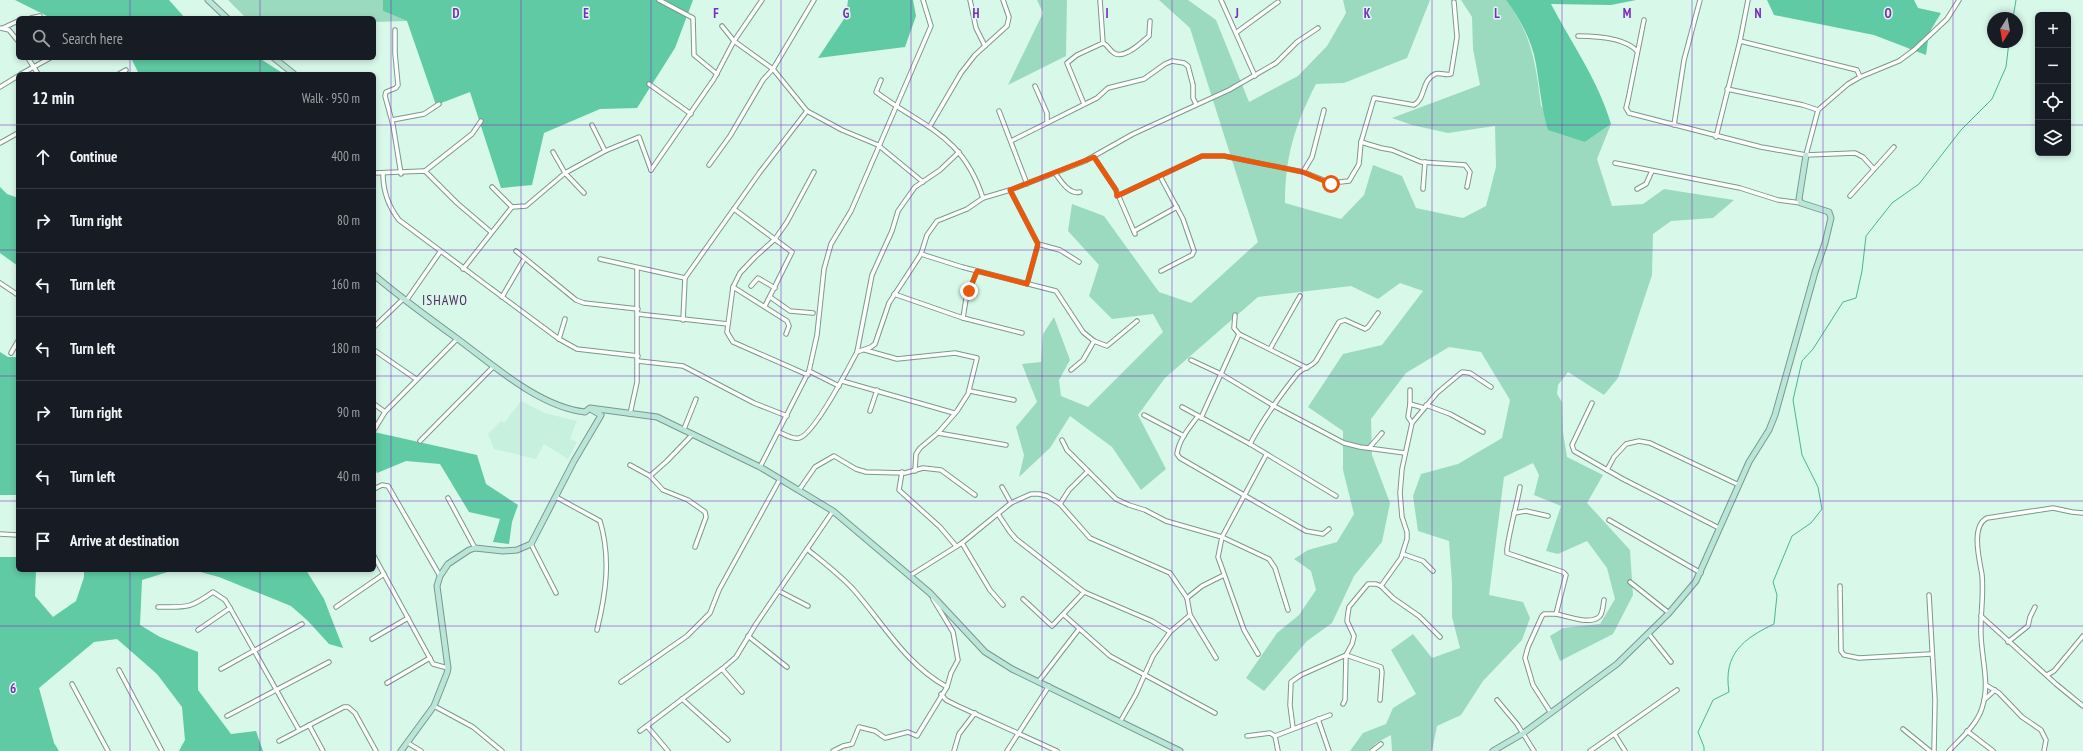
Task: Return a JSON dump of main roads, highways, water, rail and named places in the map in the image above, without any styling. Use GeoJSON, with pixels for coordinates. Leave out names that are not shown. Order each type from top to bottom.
{"type":"FeatureCollection","features":[{"type":"Feature","properties":{"kind":"waterway"},"geometry":{"type":"LineString","coordinates":[[2014,12],[2016,0]]}},
{"type":"Feature","properties":{"kind":"waterway"},"geometry":{"type":"LineString","coordinates":[[1704,751],[1704,747],[1698,732],[1713,700],[1729,692],[1729,667],[1732,658],[1745,642],[1774,624],[1777,595],[1773,582],[1792,536],[1811,523],[1822,509],[1818,487],[1802,455],[1793,400],[1802,361],[1813,349],[1843,302],[1856,298],[1862,271],[1866,236],[1892,203],[1919,184],[1961,130],[1992,99],[2006,67],[2008,48]]}},
{"type":"Feature","properties":{"kind":"district","name":"ISHAWO"},"geometry":{"type":"Point","coordinates":[445,300]}}]}
